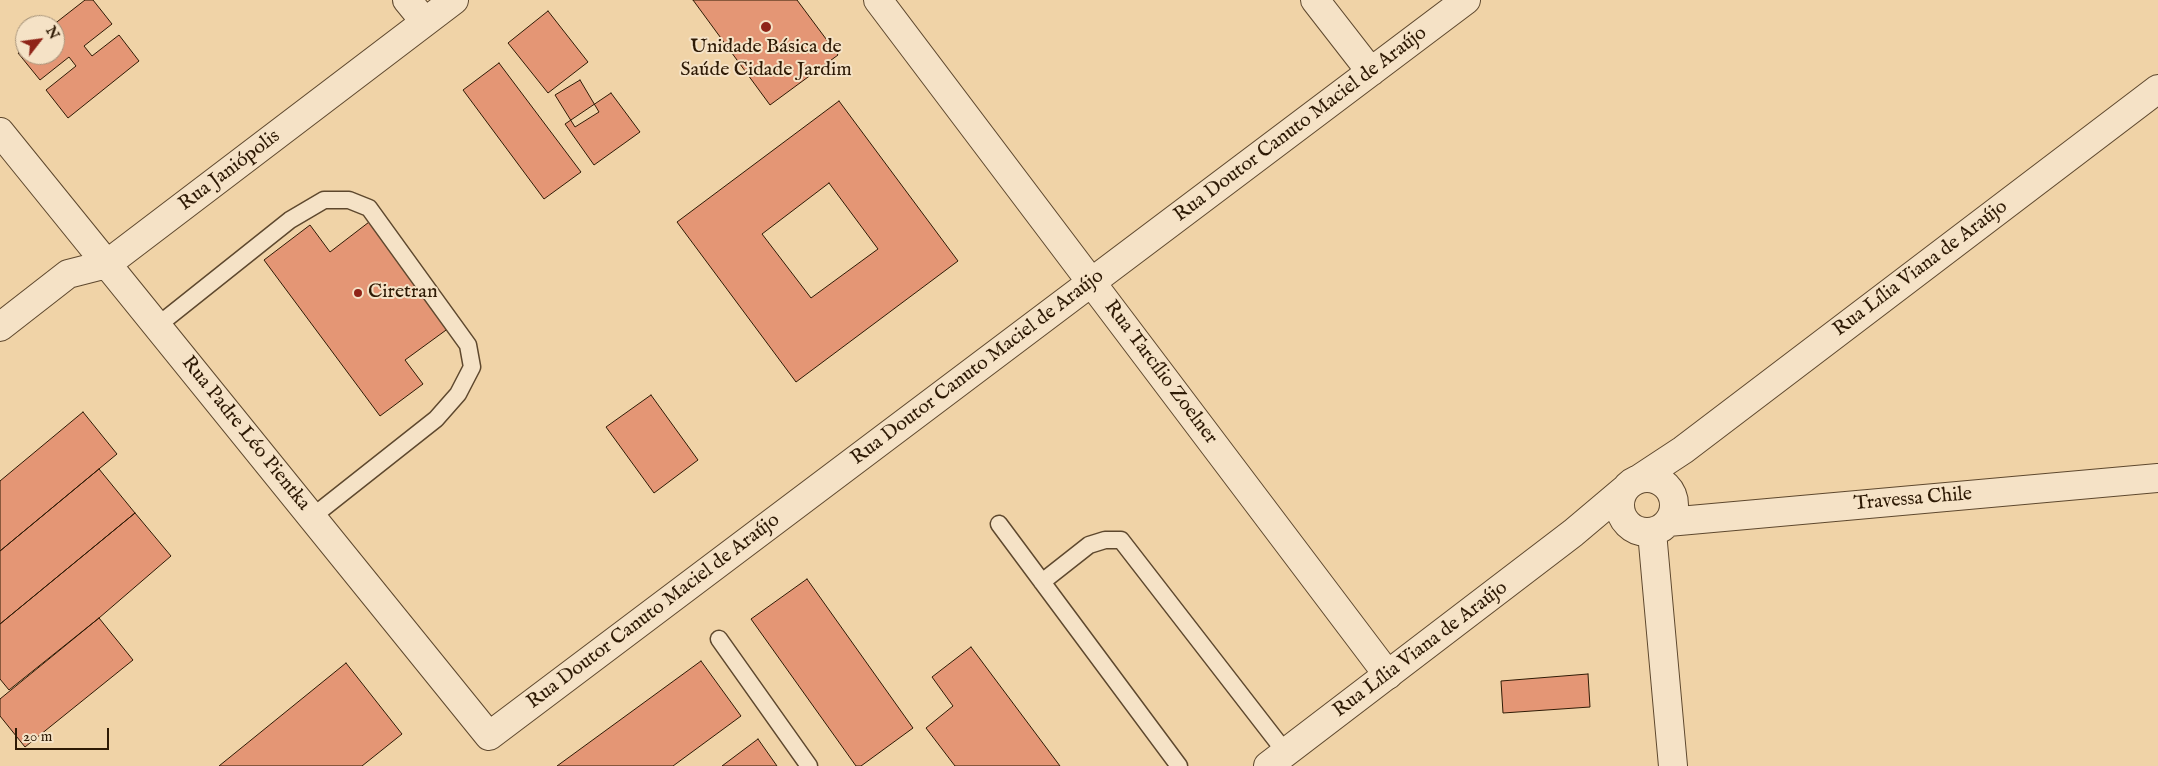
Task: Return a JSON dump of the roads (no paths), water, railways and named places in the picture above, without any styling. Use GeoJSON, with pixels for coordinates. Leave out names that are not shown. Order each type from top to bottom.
{"type":"FeatureCollection","features":[{"type":"Feature","properties":{"kind":"street"},"geometry":{"type":"LineString","coordinates":[[407,0],[425,22]]}},
{"type":"Feature","properties":{"kind":"street","name":"Rua Janiópolis"},"geometry":{"type":"LineString","coordinates":[[0,327],[68,274],[107,264],[454,0]]}},
{"type":"Feature","properties":{"kind":"street","name":"Rua Tarcílio Zoelner"},"geometry":{"type":"LineString","coordinates":[[878,0],[1388,675]]}},
{"type":"Feature","properties":{"kind":"street"},"geometry":{"type":"LineString","coordinates":[[1315,0],[1370,72]]}},
{"type":"Feature","properties":{"kind":"street","name":"Rua Doutor Canuto Maciel de Araújo"},"geometry":{"type":"LineString","coordinates":[[489,736],[1466,0]]}},
{"type":"Feature","properties":{"kind":"street","name":"Rua Lília Viana de Araújo"},"geometry":{"type":"LineString","coordinates":[[1277,759],[1573,533],[1637,492],[1684,450],[2158,88]]}},
{"type":"Feature","properties":{"kind":"street","name":"Rua Padre Léo Pientka"},"geometry":{"type":"LineString","coordinates":[[0,132],[489,736]]}},
{"type":"Feature","properties":{"kind":"street","name":"Travessa Chile"},"geometry":{"type":"LineString","coordinates":[[1660,528],[2158,478]]}},
{"type":"Feature","properties":{"kind":"street"},"geometry":{"type":"LineString","coordinates":[[1660,528],[1634,529],[1637,492],[1673,497],[1672,514],[1660,528],[1673,766]]}},
{"type":"Feature","properties":{"kind":"lane"},"geometry":{"type":"LineString","coordinates":[[157,326],[290,220],[324,200],[349,200],[369,208],[468,345],[472,367],[458,394],[436,420],[312,517]]}},
{"type":"Feature","properties":{"kind":"lane"},"geometry":{"type":"LineString","coordinates":[[999,524],[1179,766]]}},
{"type":"Feature","properties":{"kind":"lane"},"geometry":{"type":"LineString","coordinates":[[1042,582],[1089,545],[1105,540],[1121,540],[1277,759]]}},
{"type":"Feature","properties":{"kind":"lane"},"geometry":{"type":"LineString","coordinates":[[719,639],[809,766]]}},
{"type":"Feature","properties":{"kind":"place","name":"Unidade Básica de Saúde Cidade Jardim"},"geometry":{"type":"Point","coordinates":[766,27]}},
{"type":"Feature","properties":{"kind":"place","name":"Ciretran"},"geometry":{"type":"Point","coordinates":[358,293]}}]}
